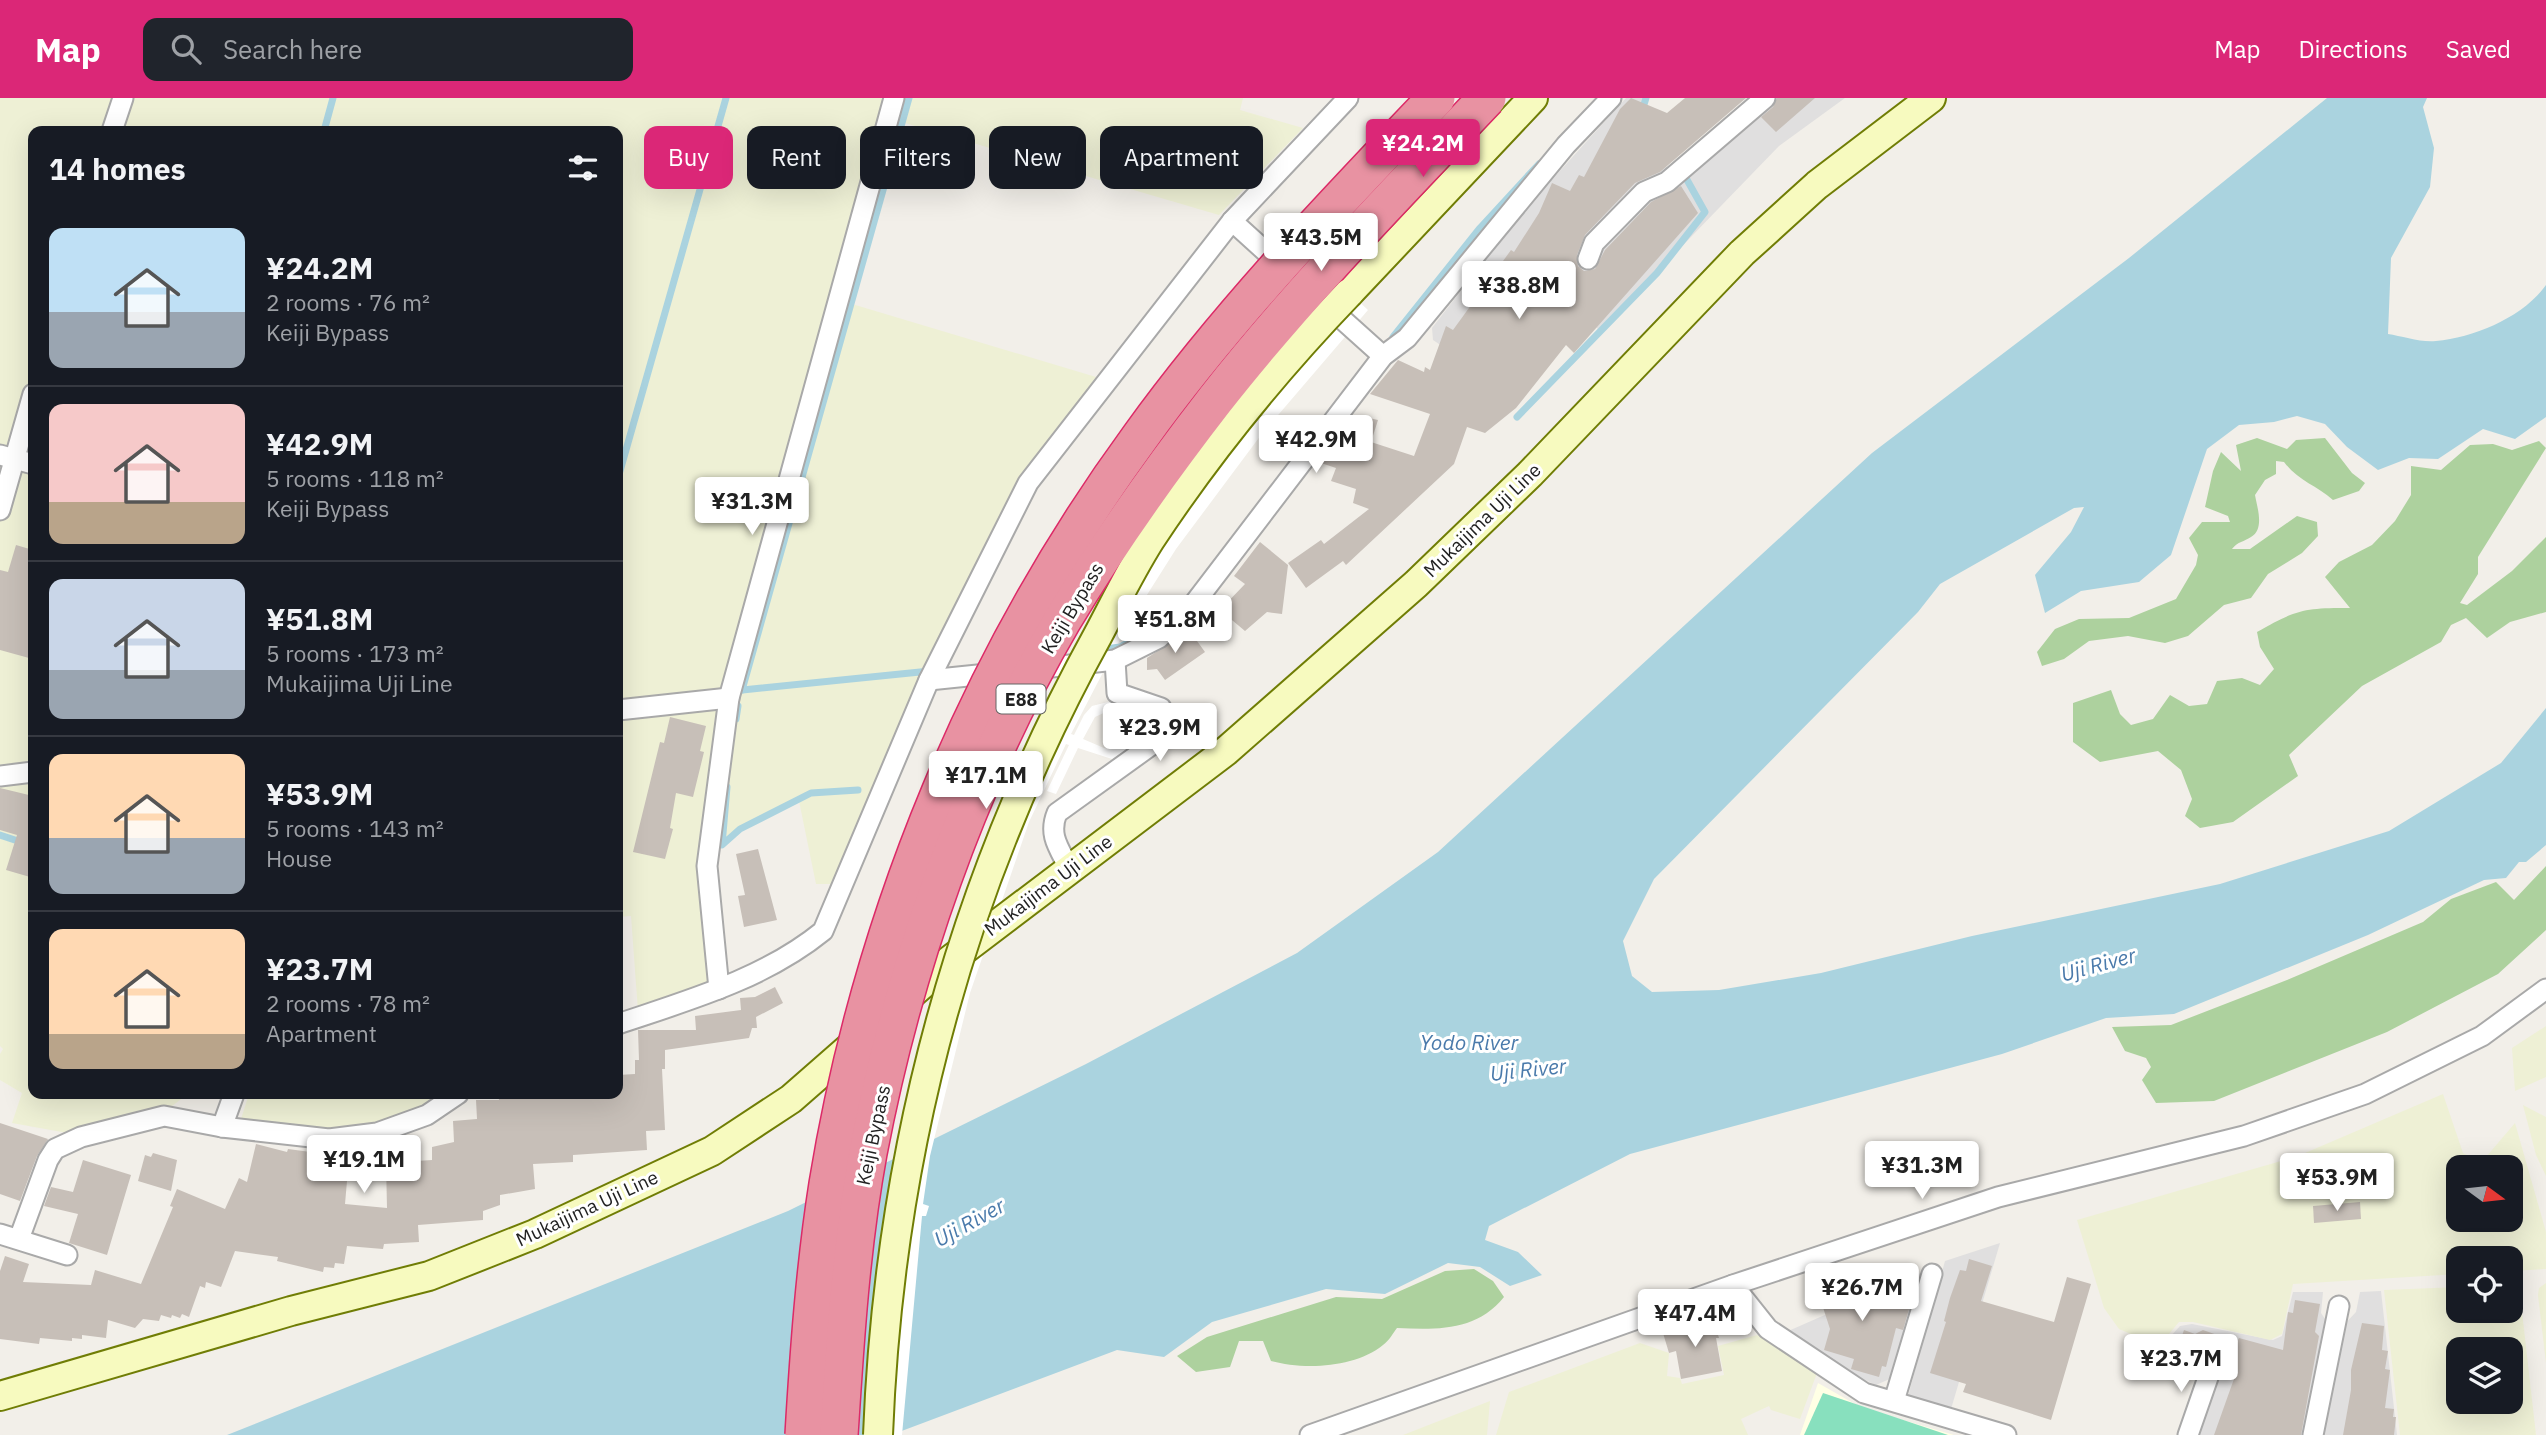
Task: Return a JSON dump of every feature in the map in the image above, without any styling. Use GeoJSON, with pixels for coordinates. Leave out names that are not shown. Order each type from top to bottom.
{"type":"FeatureCollection","features":[{"type":"Feature","properties":{"kind":"highway","name":"Keiji Bypass"},"geometry":{"type":"LineString","coordinates":[[804,1435],[819,1246],[828,1182],[853,1062],[886,941],[910,871],[932,810],[974,715],[1039,592],[1139,438],[1258,289],[1436,98]]}},
{"type":"Feature","properties":{"kind":"highway","name":"Keiji Bypass"},"geometry":{"type":"LineString","coordinates":[[839,1435],[858,1211],[883,1088],[914,972],[942,886],[968,816],[1011,718],[1061,623],[1102,557],[1216,398],[1332,263],[1487,98]]}},
{"type":"Feature","properties":{"kind":"main road"},"geometry":{"type":"LineString","coordinates":[[878,1435],[892,1246],[919,1103],[963,936],[1019,792],[1074,677],[1149,543],[1233,425],[1349,293],[1533,98]]}},
{"type":"Feature","properties":{"kind":"main road","name":"Mukaijima Uji Line"},"geometry":{"type":"LineString","coordinates":[[0,1396],[291,1311],[429,1276],[535,1234],[712,1151],[791,1099],[949,961],[1226,751],[1416,584],[1530,474],[1741,253],[1817,185],[1931,98]]}},
{"type":"Feature","properties":{"kind":"street"},"geometry":{"type":"LineString","coordinates":[[114,126],[122,98]]}},
{"type":"Feature","properties":{"kind":"street"},"geometry":{"type":"LineString","coordinates":[[719,989],[707,866],[729,698],[894,98]]}},
{"type":"Feature","properties":{"kind":"street"},"geometry":{"type":"LineString","coordinates":[[929,680],[1115,660],[1159,638],[1193,605],[1383,356],[1407,338],[1566,145],[1611,98]]}},
{"type":"Feature","properties":{"kind":"street"},"geometry":{"type":"LineString","coordinates":[[1588,259],[1594,243],[1644,192],[1667,182],[1765,98]]}},
{"type":"Feature","properties":{"kind":"street"},"geometry":{"type":"LineString","coordinates":[[623,1022],[719,989],[794,954],[824,931],[929,680],[1028,483],[1232,221],[1344,100]]}},
{"type":"Feature","properties":{"kind":"street"},"geometry":{"type":"LineString","coordinates":[[1232,221],[1383,356]]}},
{"type":"Feature","properties":{"kind":"street"},"geometry":{"type":"LineString","coordinates":[[0,510],[28,413]]}},
{"type":"Feature","properties":{"kind":"street"},"geometry":{"type":"LineString","coordinates":[[1069,868],[1053,838],[1052,825],[1056,813],[1164,736],[1166,718],[1161,708],[1117,693],[1115,660]]}},
{"type":"Feature","properties":{"kind":"street"},"geometry":{"type":"LineString","coordinates":[[623,709],[729,698]]}},
{"type":"Feature","properties":{"kind":"street"},"geometry":{"type":"LineString","coordinates":[[0,776],[28,773]]}},
{"type":"Feature","properties":{"kind":"street"},"geometry":{"type":"LineString","coordinates":[[1310,1435],[1733,1285],[1998,1197],[2244,1136],[2365,1094],[2482,1036],[2546,989]]}},
{"type":"Feature","properties":{"kind":"street"},"geometry":{"type":"LineString","coordinates":[[222,1127],[232,1099]]}},
{"type":"Feature","properties":{"kind":"street"},"geometry":{"type":"LineString","coordinates":[[67,1255],[9,1236],[55,1149],[81,1137],[164,1116],[222,1127],[329,1139],[377,1133],[427,1115],[451,1099]]}},
{"type":"Feature","properties":{"kind":"street"},"geometry":{"type":"LineString","coordinates":[[1894,1401],[1932,1274]]}},
{"type":"Feature","properties":{"kind":"street"},"geometry":{"type":"LineString","coordinates":[[1733,1285],[1768,1329],[1864,1393],[2007,1435]]}},
{"type":"Feature","properties":{"kind":"street"},"geometry":{"type":"LineString","coordinates":[[2313,1435],[2339,1306]]}},
{"type":"Feature","properties":{"kind":"street"},"geometry":{"type":"LineString","coordinates":[[2188,1435],[2212,1366]]}},
{"type":"Feature","properties":{"kind":"shaded area"},"geometry":{"type":"Polygon","coordinates":[[[0,98],[1243,98],[1240,110],[1303,128],[1263,169],[1263,126],[1100,126],[1100,180],[1086,176],[1086,126],[989,126],[989,148],[975,144],[975,126],[915,126],[881,116],[878,126],[860,126],[861,189],[832,298],[1096,377],[1021,483],[911,701],[831,884],[816,884],[799,801],[753,820],[702,864],[715,985],[638,1011],[631,916],[623,917],[623,126],[28,126],[28,1099],[181,1099],[164,1112],[73,1134],[12,1123],[22,1093],[0,1080],[0,1054],[3,1049],[0,1046],[0,98]]]}},
{"type":"Feature","properties":{"kind":"shaded area"},"geometry":{"type":"Polygon","coordinates":[[[1626,98],[1646,98],[1630,147],[1686,177],[1776,98],[1845,98],[1779,146],[1600,331],[1550,282],[1479,371],[1433,340],[1432,328],[1518,217],[1626,98]]]}},
{"type":"Feature","properties":{"kind":"shaded area"},"geometry":{"type":"Polygon","coordinates":[[[1130,189],[1244,189],[1219,215],[1130,189]]]}},
{"type":"Feature","properties":{"kind":"shaded area"},"geometry":{"type":"Polygon","coordinates":[[[2546,1026],[2546,1077],[2515,1091],[2512,1048],[2546,1026]]]}},
{"type":"Feature","properties":{"kind":"shaded area"},"geometry":{"type":"Polygon","coordinates":[[[2443,1094],[2463,1153],[2467,1155],[2446,1155],[2446,1232],[2524,1232],[2524,1155],[2488,1155],[2515,1123],[2546,1232],[2546,1269],[2523,1270],[2523,1246],[2446,1246],[2446,1275],[2293,1284],[2282,1334],[2270,1340],[2193,1322],[2179,1322],[2159,1346],[2119,1329],[2104,1308],[2077,1220],[2298,1156],[2443,1094]]]}},
{"type":"Feature","properties":{"kind":"shaded area"},"geometry":{"type":"Polygon","coordinates":[[[247,1099],[446,1099],[425,1113],[328,1135],[241,1119],[247,1099]]]}},
{"type":"Feature","properties":{"kind":"shaded area"},"geometry":{"type":"Polygon","coordinates":[[[2523,1105],[2546,1117],[2546,1176],[2536,1155],[2523,1105]]]}},
{"type":"Feature","properties":{"kind":"shaded area"},"geometry":{"type":"Polygon","coordinates":[[[2000,1243],[1951,1409],[1908,1396],[1945,1261],[2000,1243]]]}},
{"type":"Feature","properties":{"kind":"shaded area"},"geometry":{"type":"Polygon","coordinates":[[[1925,1271],[1894,1377],[1876,1385],[1848,1372],[1786,1332],[1925,1271]]]}},
{"type":"Feature","properties":{"kind":"shaded area"},"geometry":{"type":"Polygon","coordinates":[[[2546,1283],[2546,1363],[2538,1295],[2539,1288],[2546,1283]]]}},
{"type":"Feature","properties":{"kind":"shaded area"},"geometry":{"type":"Polygon","coordinates":[[[2446,1288],[2446,1323],[2523,1323],[2523,1320],[2536,1435],[2400,1435],[2384,1290],[2446,1288]]]}},
{"type":"Feature","properties":{"kind":"shaded area"},"geometry":{"type":"Polygon","coordinates":[[[2381,1291],[2397,1435],[2323,1435],[2342,1327],[2356,1312],[2360,1292],[2381,1291]]]}},
{"type":"Feature","properties":{"kind":"shaded area"},"geometry":{"type":"Polygon","coordinates":[[[2293,1292],[2323,1292],[2321,1313],[2329,1325],[2308,1435],[2198,1435],[2223,1362],[2207,1358],[2197,1378],[2148,1361],[2180,1326],[2192,1324],[2273,1340],[2282,1336],[2293,1292]]]}},
{"type":"Feature","properties":{"kind":"shaded area"},"geometry":{"type":"Polygon","coordinates":[[[1757,1335],[1817,1373],[1800,1419],[1771,1410],[1769,1406],[1741,1419],[1748,1435],[1496,1435],[1509,1392],[1640,1343],[1669,1353],[1667,1376],[1680,1378],[1682,1384],[1724,1375],[1718,1346],[1757,1335]]]}},
{"type":"Feature","properties":{"kind":"shaded area"},"geometry":{"type":"Polygon","coordinates":[[[1818,1383],[1862,1408],[1954,1435],[1800,1435],[1818,1383]]]}},
{"type":"Feature","properties":{"kind":"shaded area"},"geometry":{"type":"Polygon","coordinates":[[[1490,1401],[1487,1435],[1403,1435],[1490,1401]]]}},
{"type":"Feature","properties":{"kind":"green space"},"geometry":{"type":"Polygon","coordinates":[[[2257,438],[2287,449],[2296,440],[2325,438],[2352,473],[2365,483],[2359,491],[2333,500],[2295,474],[2284,462],[2276,461],[2276,474],[2265,480],[2255,495],[2258,529],[2232,549],[2250,549],[2297,516],[2317,522],[2318,536],[2302,553],[2268,574],[2251,598],[2224,605],[2188,636],[2165,643],[2128,636],[2089,641],[2064,659],[2042,666],[2037,652],[2055,629],[2079,619],[2129,618],[2176,599],[2196,565],[2198,555],[2189,538],[2202,522],[2230,522],[2228,516],[2205,507],[2213,471],[2221,452],[2241,471],[2236,445],[2257,438]]]}},
{"type":"Feature","properties":{"kind":"green space"},"geometry":{"type":"Polygon","coordinates":[[[2539,441],[2546,448],[2478,557],[2478,574],[2460,603],[2467,605],[2512,571],[2546,537],[2546,612],[2510,622],[2487,638],[2466,618],[2451,625],[2441,642],[2362,686],[2289,755],[2298,776],[2233,822],[2200,828],[2185,816],[2192,799],[2181,770],[2158,751],[2100,762],[2073,742],[2073,703],[2111,690],[2120,714],[2131,725],[2153,719],[2170,695],[2189,706],[2207,704],[2217,681],[2242,678],[2260,685],[2274,669],[2260,647],[2257,632],[2302,611],[2350,608],[2325,577],[2339,562],[2372,545],[2395,521],[2411,495],[2411,466],[2441,470],[2470,445],[2493,444],[2512,450],[2539,441]]]}},
{"type":"Feature","properties":{"kind":"green space"},"geometry":{"type":"Polygon","coordinates":[[[2546,866],[2546,930],[2498,974],[2387,1032],[2214,1101],[2156,1103],[2142,1080],[2151,1067],[2146,1058],[2125,1051],[2112,1027],[2171,1025],[2287,980],[2423,922],[2451,899],[2496,882],[2514,900],[2546,866]]]}},
{"type":"Feature","properties":{"kind":"green space"},"geometry":{"type":"Polygon","coordinates":[[[1474,1269],[1493,1281],[1504,1297],[1482,1316],[1469,1322],[1441,1328],[1397,1328],[1385,1343],[1372,1353],[1344,1363],[1298,1366],[1271,1361],[1263,1341],[1239,1341],[1230,1367],[1196,1372],[1177,1356],[1207,1337],[1336,1297],[1382,1299],[1445,1271],[1474,1269]]]}},
{"type":"Feature","properties":{"kind":"green space"},"geometry":{"type":"Polygon","coordinates":[[[1823,1393],[1948,1435],[1804,1435],[1823,1393]]]}},
{"type":"Feature","properties":{"kind":"water","name":"Yodo River"},"geometry":{"type":"Polygon","coordinates":[[[2327,98],[2427,98],[2423,107],[2434,148],[2430,187],[2391,258],[2388,334],[2430,341],[2466,335],[2511,316],[2525,307],[2546,285],[2546,417],[2515,439],[2483,429],[2438,459],[2409,458],[2378,470],[2347,447],[2325,424],[2297,416],[2274,422],[2239,425],[2207,449],[2171,555],[2139,582],[2081,591],[2045,613],[2035,575],[2071,532],[2084,507],[2074,508],[1940,584],[1918,612],[1654,879],[1623,941],[1632,976],[1652,992],[1719,990],[1821,973],[1972,936],[2220,884],[2389,831],[2501,763],[2546,708],[2546,845],[2526,862],[2519,862],[2506,878],[2484,880],[2368,935],[2174,1014],[2106,1018],[2002,1054],[1630,1154],[1489,1226],[1485,1240],[1518,1252],[1542,1275],[1510,1286],[1480,1267],[1448,1263],[1385,1294],[1326,1289],[1212,1322],[1164,1357],[1117,1350],[891,1435],[227,1435],[788,1211],[1086,1064],[1297,953],[1438,852],[1872,453],[2129,258],[2327,98]]]}},
{"type":"Feature","properties":{"kind":"pier"},"geometry":{"type":"Polygon","coordinates":[[[1340,284],[1368,310],[1261,435],[1176,549],[1126,628],[1071,734],[1074,735],[1092,706],[1112,701],[1129,710],[1137,725],[1133,746],[1112,759],[1078,748],[1056,794],[1047,791],[1069,745],[1066,744],[1029,822],[970,993],[930,1156],[923,1204],[929,1206],[926,1216],[922,1216],[902,1435],[865,1435],[884,1226],[898,1140],[917,1054],[943,962],[962,899],[994,819],[1085,627],[1113,581],[1340,284]],[[1110,710],[1095,717],[1083,739],[1113,749],[1126,738],[1128,727],[1123,716],[1110,710]]]}},
{"type":"Feature","properties":{"kind":"building"},"geometry":{"type":"Polygon","coordinates":[[[1631,98],[1667,113],[1685,98],[1746,98],[1660,172],[1635,183],[1585,235],[1577,255],[1578,266],[1584,271],[1595,269],[1605,250],[1651,202],[1681,186],[1698,213],[1574,353],[1566,345],[1516,408],[1485,433],[1467,427],[1454,464],[1346,565],[1343,561],[1306,588],[1288,563],[1321,540],[1324,544],[1369,509],[1353,503],[1356,489],[1331,481],[1336,468],[1318,462],[1343,432],[1349,434],[1355,415],[1378,420],[1371,442],[1414,456],[1430,414],[1370,394],[1398,360],[1424,372],[1425,367],[1430,370],[1446,326],[1453,330],[1511,250],[1514,252],[1539,213],[1552,183],[1570,191],[1579,175],[1584,177],[1620,109],[1631,98]]]}},
{"type":"Feature","properties":{"kind":"building"},"geometry":{"type":"Polygon","coordinates":[[[1777,98],[1815,98],[1776,132],[1761,117],[1773,107],[1777,98]]]}},
{"type":"Feature","properties":{"kind":"building"},"geometry":{"type":"Polygon","coordinates":[[[1260,542],[1288,565],[1282,614],[1267,612],[1245,631],[1220,610],[1245,584],[1234,576],[1260,542]]]}},
{"type":"Feature","properties":{"kind":"building"},"geometry":{"type":"Polygon","coordinates":[[[16,545],[28,549],[28,658],[0,650],[0,570],[8,572],[16,545]]]}},
{"type":"Feature","properties":{"kind":"building"},"geometry":{"type":"Polygon","coordinates":[[[1189,630],[1205,652],[1165,680],[1157,669],[1147,670],[1147,658],[1189,630]]]}},
{"type":"Feature","properties":{"kind":"building"},"geometry":{"type":"Polygon","coordinates":[[[670,717],[706,726],[700,751],[704,752],[693,797],[676,793],[670,828],[673,829],[665,859],[633,852],[660,742],[664,743],[670,717]]]}},
{"type":"Feature","properties":{"kind":"building"},"geometry":{"type":"Polygon","coordinates":[[[0,788],[28,795],[28,876],[6,870],[17,835],[0,830],[0,788]]]}},
{"type":"Feature","properties":{"kind":"building"},"geometry":{"type":"Polygon","coordinates":[[[758,849],[777,920],[744,927],[738,896],[745,895],[736,854],[758,849]]]}},
{"type":"Feature","properties":{"kind":"building"},"geometry":{"type":"Polygon","coordinates":[[[775,987],[783,1003],[756,1017],[757,1028],[752,1028],[749,1038],[665,1050],[665,1069],[662,1069],[665,1130],[646,1131],[647,1150],[573,1155],[573,1162],[533,1164],[535,1189],[500,1195],[500,1205],[483,1211],[483,1220],[418,1225],[419,1242],[384,1244],[383,1249],[347,1246],[344,1264],[335,1263],[334,1268],[324,1267],[323,1272],[277,1261],[278,1257],[235,1251],[221,1287],[206,1282],[205,1288],[200,1286],[189,1317],[182,1314],[180,1318],[161,1315],[159,1321],[143,1319],[135,1328],[108,1320],[106,1338],[82,1335],[82,1339],[72,1338],[72,1341],[40,1338],[39,1344],[0,1339],[0,1271],[5,1256],[29,1264],[23,1282],[91,1285],[95,1270],[141,1284],[173,1207],[170,1206],[177,1189],[225,1209],[239,1178],[247,1182],[256,1144],[287,1152],[288,1149],[318,1153],[314,1179],[347,1181],[345,1204],[387,1208],[386,1163],[432,1160],[432,1147],[454,1142],[453,1121],[477,1119],[476,1100],[623,1099],[623,1075],[635,1074],[635,1060],[639,1060],[638,1030],[696,1030],[695,1016],[741,1010],[740,998],[755,997],[775,987]]]}},
{"type":"Feature","properties":{"kind":"building"},"geometry":{"type":"Polygon","coordinates":[[[0,1123],[48,1139],[37,1156],[20,1201],[0,1194],[0,1123]]]}},
{"type":"Feature","properties":{"kind":"building"},"geometry":{"type":"Polygon","coordinates":[[[153,1153],[177,1160],[171,1191],[138,1181],[145,1155],[151,1157],[153,1153]]]}},
{"type":"Feature","properties":{"kind":"building"},"geometry":{"type":"Polygon","coordinates":[[[83,1160],[131,1175],[107,1255],[69,1243],[78,1214],[44,1206],[51,1187],[73,1192],[83,1160]]]}},
{"type":"Feature","properties":{"kind":"building"},"geometry":{"type":"Polygon","coordinates":[[[2360,1202],[2361,1219],[2314,1223],[2313,1206],[2360,1202]]]}},
{"type":"Feature","properties":{"kind":"building"},"geometry":{"type":"Polygon","coordinates":[[[1969,1259],[1992,1266],[1981,1301],[2054,1322],[2067,1277],[2091,1284],[2051,1420],[1963,1392],[1966,1384],[1930,1373],[1946,1322],[1944,1321],[1950,1298],[1960,1270],[1966,1271],[1969,1259]]]}},
{"type":"Feature","properties":{"kind":"building"},"geometry":{"type":"Polygon","coordinates":[[[1868,1272],[1876,1294],[1910,1306],[1903,1330],[1896,1328],[1886,1367],[1882,1366],[1879,1377],[1851,1369],[1854,1359],[1824,1350],[1830,1329],[1818,1292],[1868,1272]]]}},
{"type":"Feature","properties":{"kind":"building"},"geometry":{"type":"Polygon","coordinates":[[[2295,1300],[2320,1304],[2315,1332],[2319,1336],[2301,1435],[2214,1435],[2235,1376],[2230,1370],[2233,1362],[2198,1350],[2190,1373],[2162,1363],[2168,1343],[2178,1347],[2184,1330],[2195,1334],[2203,1330],[2237,1342],[2239,1338],[2283,1350],[2288,1312],[2293,1313],[2295,1300]]]}},
{"type":"Feature","properties":{"kind":"building"},"geometry":{"type":"Polygon","coordinates":[[[1713,1318],[1719,1338],[1716,1338],[1722,1371],[1681,1379],[1676,1351],[1669,1353],[1663,1333],[1713,1318]]]}},
{"type":"Feature","properties":{"kind":"building"},"geometry":{"type":"Polygon","coordinates":[[[2362,1323],[2384,1326],[2382,1350],[2388,1351],[2385,1369],[2390,1370],[2385,1408],[2394,1409],[2394,1435],[2343,1435],[2351,1390],[2351,1370],[2362,1323]]]}},
{"type":"Feature","properties":{"kind":"waterway"},"geometry":{"type":"LineString","coordinates":[[325,126],[333,98]]}},
{"type":"Feature","properties":{"kind":"waterway"},"geometry":{"type":"LineString","coordinates":[[623,460],[726,98]]}},
{"type":"Feature","properties":{"kind":"waterway"},"geometry":{"type":"LineString","coordinates":[[742,690],[909,98]]}},
{"type":"Feature","properties":{"kind":"waterway"},"geometry":{"type":"LineString","coordinates":[[1642,111],[1646,98]]}},
{"type":"Feature","properties":{"kind":"waterway"},"geometry":{"type":"LineString","coordinates":[[1393,337],[1480,228],[1539,164]]}},
{"type":"Feature","properties":{"kind":"waterway"},"geometry":{"type":"LineString","coordinates":[[1517,417],[1657,273],[1705,212],[1686,178]]}},
{"type":"Feature","properties":{"kind":"waterway"},"geometry":{"type":"LineString","coordinates":[[1098,650],[1120,647],[1161,624]]}},
{"type":"Feature","properties":{"kind":"waterway"},"geometry":{"type":"LineString","coordinates":[[733,691],[930,671]]}},
{"type":"Feature","properties":{"kind":"waterway"},"geometry":{"type":"LineString","coordinates":[[736,719],[738,706]]}},
{"type":"Feature","properties":{"kind":"waterway"},"geometry":{"type":"LineString","coordinates":[[727,787],[722,845],[740,829],[811,793],[858,790]]}},
{"type":"Feature","properties":{"kind":"waterway"},"geometry":{"type":"LineString","coordinates":[[0,835],[28,844]]}},
{"type":"Feature","properties":{"kind":"water label","name":"Uji River"},"geometry":{"type":"Point","coordinates":[2098,964]}},
{"type":"Feature","properties":{"kind":"water label","name":"Uji River"},"geometry":{"type":"Point","coordinates":[1528,1069]}},
{"type":"Feature","properties":{"kind":"water label","name":"Uji River"},"geometry":{"type":"Point","coordinates":[969,1222]}}]}
